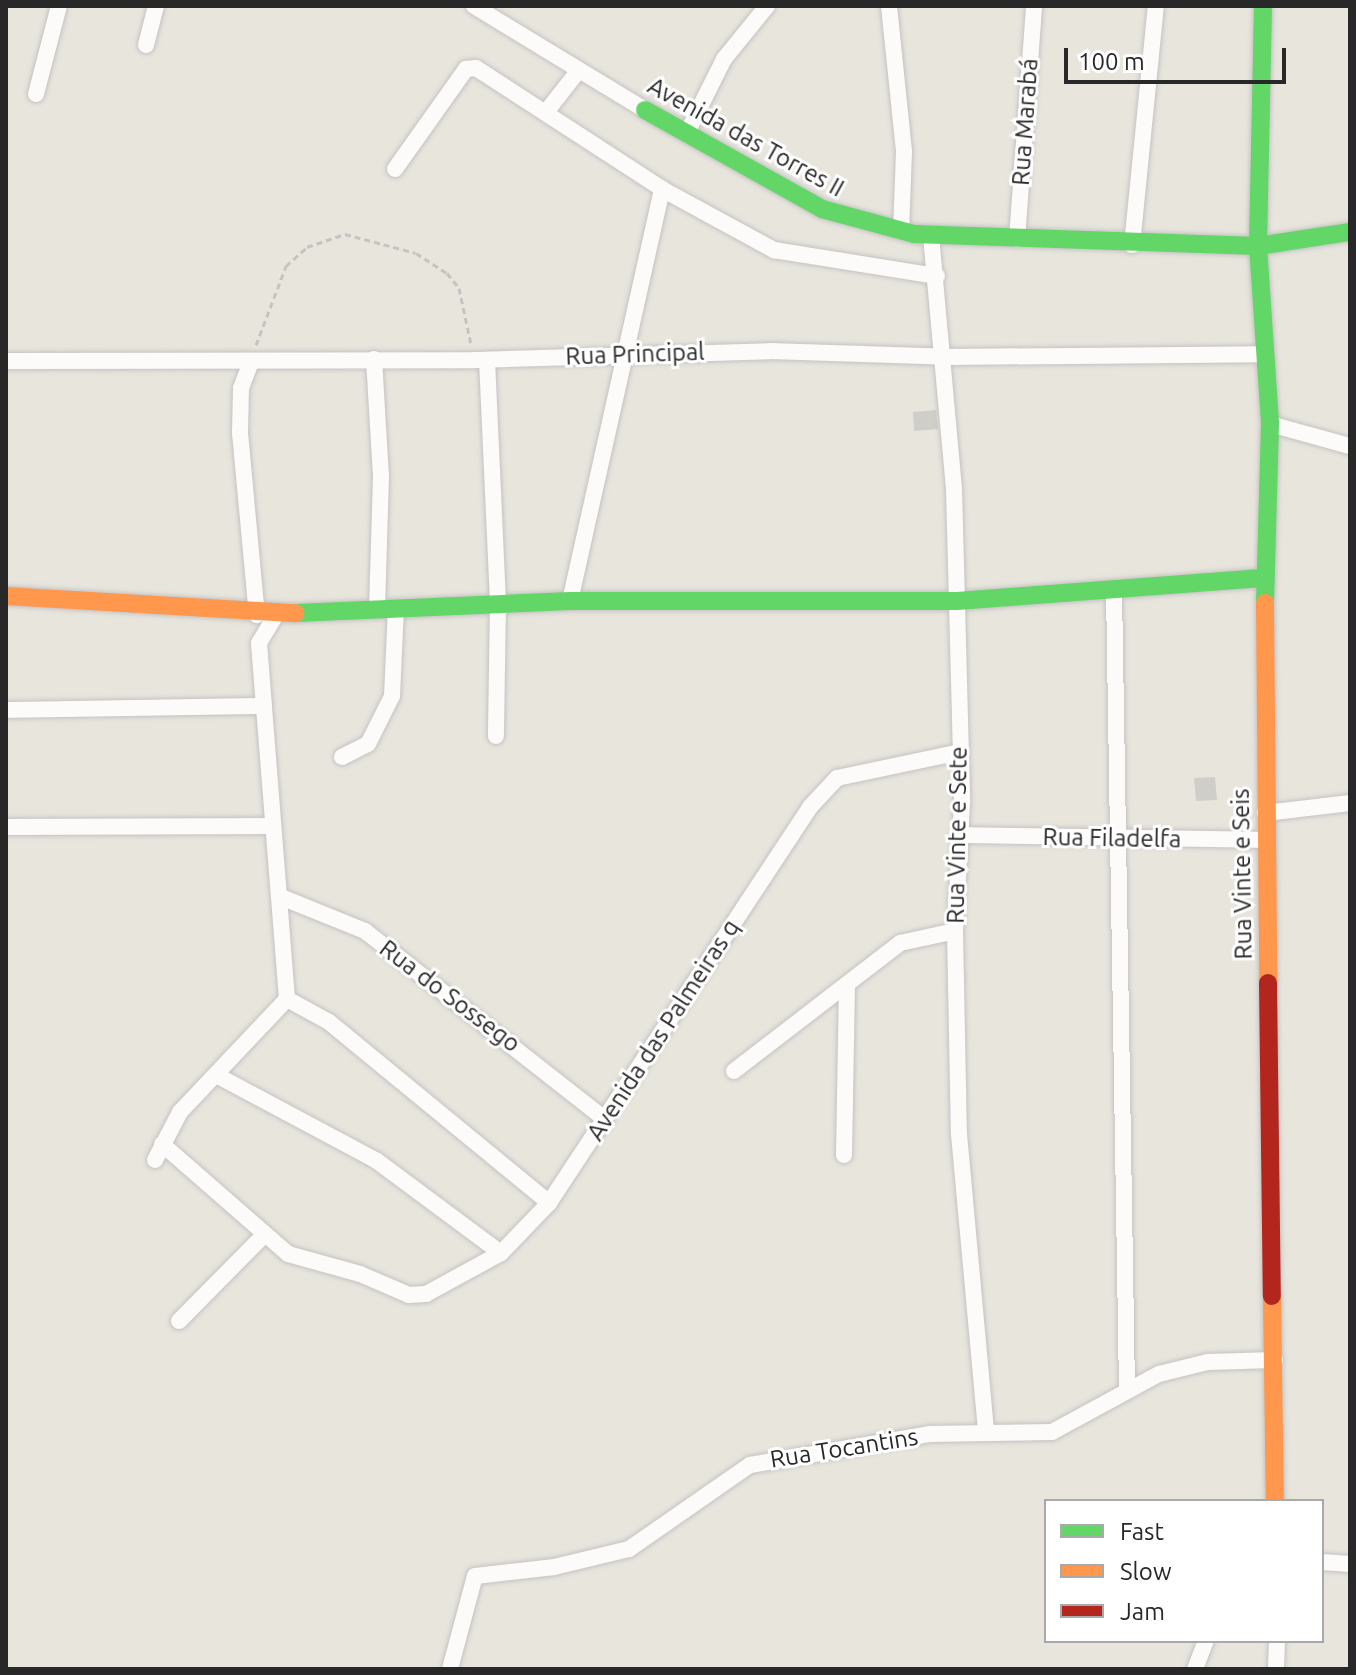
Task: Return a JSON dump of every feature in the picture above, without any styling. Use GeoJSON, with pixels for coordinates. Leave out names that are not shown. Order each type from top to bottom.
{"type":"FeatureCollection","features":[{"type":"Feature","properties":{"kind":"street"},"geometry":{"type":"LineString","coordinates":[[36,94],[59,6]]}},
{"type":"Feature","properties":{"kind":"street"},"geometry":{"type":"LineString","coordinates":[[146,45],[156,6]]}},
{"type":"Feature","properties":{"kind":"street","name":"Avenida das Torres II"},"geometry":{"type":"LineString","coordinates":[[474,6],[645,110],[822,209],[901,231],[931,236],[1132,245],[1258,246],[1350,232]]}},
{"type":"Feature","properties":{"kind":"street"},"geometry":{"type":"LineString","coordinates":[[687,133],[724,59],[767,6]]}},
{"type":"Feature","properties":{"kind":"street"},"geometry":{"type":"LineString","coordinates":[[889,6],[904,151],[901,231]]}},
{"type":"Feature","properties":{"kind":"street","name":"Rua Marabá"},"geometry":{"type":"LineString","coordinates":[[1017,239],[1034,6]]}},
{"type":"Feature","properties":{"kind":"street"},"geometry":{"type":"LineString","coordinates":[[1132,245],[1156,6]]}},
{"type":"Feature","properties":{"kind":"street","name":"Rua Vinte e Seis"},"geometry":{"type":"LineString","coordinates":[[1263,6],[1258,246],[1270,424],[1263,578],[1264,840],[1275,1499]]}},
{"type":"Feature","properties":{"kind":"street"},"geometry":{"type":"LineString","coordinates":[[395,169],[466,69],[480,70],[662,189],[798,259],[937,276]]}},
{"type":"Feature","properties":{"kind":"street"},"geometry":{"type":"LineString","coordinates":[[546,112],[579,70]]}},
{"type":"Feature","properties":{"kind":"street"},"geometry":{"type":"LineString","coordinates":[[570,601],[662,189]]}},
{"type":"Feature","properties":{"kind":"street","name":"Rua Vinte e Sete"},"geometry":{"type":"LineString","coordinates":[[931,236],[947,357],[956,601],[960,752],[955,931],[959,1134],[986,1433]]}},
{"type":"Feature","properties":{"kind":"street","name":"Rua Principal"},"geometry":{"type":"LineString","coordinates":[[6,361],[481,360],[627,353],[947,357],[1264,354]]}},
{"type":"Feature","properties":{"kind":"street"},"geometry":{"type":"LineString","coordinates":[[342,757],[368,744],[392,696],[374,359]]}},
{"type":"Feature","properties":{"kind":"street"},"geometry":{"type":"LineString","coordinates":[[481,360],[498,603],[496,736]]}},
{"type":"Feature","properties":{"kind":"street"},"geometry":{"type":"LineString","coordinates":[[155,1160],[180,1112],[218,1076],[287,999],[259,643],[267,615],[240,433],[241,388],[251,362]]}},
{"type":"Feature","properties":{"kind":"street"},"geometry":{"type":"LineString","coordinates":[[1270,424],[1350,446]]}},
{"type":"Feature","properties":{"kind":"street"},"geometry":{"type":"LineString","coordinates":[[6,596],[267,615],[570,601],[956,601],[1263,578]]}},
{"type":"Feature","properties":{"kind":"street"},"geometry":{"type":"LineString","coordinates":[[1114,589],[1127,1387]]}},
{"type":"Feature","properties":{"kind":"street"},"geometry":{"type":"LineString","coordinates":[[6,710],[264,706]]}},
{"type":"Feature","properties":{"kind":"street","name":"Avenida das Palmeiras q"},"geometry":{"type":"LineString","coordinates":[[162,1144],[264,1235],[307,1263],[360,1274],[419,1296],[501,1253],[549,1203],[810,807],[837,778],[960,752]]}},
{"type":"Feature","properties":{"kind":"street"},"geometry":{"type":"LineString","coordinates":[[1265,813],[1350,803]]}},
{"type":"Feature","properties":{"kind":"street"},"geometry":{"type":"LineString","coordinates":[[6,827],[271,826]]}},
{"type":"Feature","properties":{"kind":"street","name":"Rua Filadelfa"},"geometry":{"type":"LineString","coordinates":[[960,835],[1264,840]]}},
{"type":"Feature","properties":{"kind":"street","name":"Rua do Sossego"},"geometry":{"type":"LineString","coordinates":[[281,897],[365,931],[605,1119]]}},
{"type":"Feature","properties":{"kind":"street"},"geometry":{"type":"LineString","coordinates":[[734,1071],[910,938],[955,931]]}},
{"type":"Feature","properties":{"kind":"street"},"geometry":{"type":"LineString","coordinates":[[844,1155],[847,986]]}},
{"type":"Feature","properties":{"kind":"street"},"geometry":{"type":"LineString","coordinates":[[287,999],[329,1022],[549,1203]]}},
{"type":"Feature","properties":{"kind":"street"},"geometry":{"type":"LineString","coordinates":[[218,1076],[377,1161],[501,1253]]}},
{"type":"Feature","properties":{"kind":"street"},"geometry":{"type":"LineString","coordinates":[[179,1321],[264,1235]]}},
{"type":"Feature","properties":{"kind":"street","name":"Rua Tocantins"},"geometry":{"type":"LineString","coordinates":[[450,1669],[468,1588],[480,1573],[554,1567],[629,1549],[762,1461],[930,1434],[1066,1427],[1127,1387],[1178,1367],[1275,1360]]}},
{"type":"Feature","properties":{"kind":"street"},"geometry":{"type":"LineString","coordinates":[[1324,1562],[1350,1564]]}},
{"type":"Feature","properties":{"kind":"street"},"geometry":{"type":"LineString","coordinates":[[1195,1669],[1205,1643]]}},
{"type":"Feature","properties":{"kind":"street"},"geometry":{"type":"LineString","coordinates":[[1276,1669],[1277,1643]]}},
{"type":"Feature","properties":{"kind":"path"},"geometry":{"type":"LineString","coordinates":[[251,362],[286,266],[307,247],[345,234],[416,253],[447,273],[459,288],[481,360]]}},
{"type":"Feature","properties":{"kind":"building"},"geometry":{"type":"Polygon","coordinates":[[[936,410],[938,429],[914,431],[913,412],[936,410]]]}},
{"type":"Feature","properties":{"kind":"building"},"geometry":{"type":"Polygon","coordinates":[[[1215,777],[1217,800],[1196,801],[1194,778],[1215,777]]]}},
{"type":"Feature","properties":{"kind":"traffic: fast"},"geometry":{"type":"LineString","coordinates":[[1263,6],[1258,246],[1270,424],[1265,603]]}},
{"type":"Feature","properties":{"kind":"traffic: fast"},"geometry":{"type":"LineString","coordinates":[[645,110],[822,209],[914,234],[1258,246],[1350,232]]}},
{"type":"Feature","properties":{"kind":"traffic: fast"},"geometry":{"type":"LineString","coordinates":[[296,613],[570,601],[956,601],[1263,578]]}},
{"type":"Feature","properties":{"kind":"traffic: slow"},"geometry":{"type":"LineString","coordinates":[[6,596],[296,613]]}},
{"type":"Feature","properties":{"kind":"traffic: slow"},"geometry":{"type":"LineString","coordinates":[[1265,603],[1268,983]]}},
{"type":"Feature","properties":{"kind":"traffic: slow"},"geometry":{"type":"LineString","coordinates":[[1272,1296],[1275,1499]]}},
{"type":"Feature","properties":{"kind":"traffic: jam"},"geometry":{"type":"LineString","coordinates":[[1268,983],[1272,1296]]}}]}
